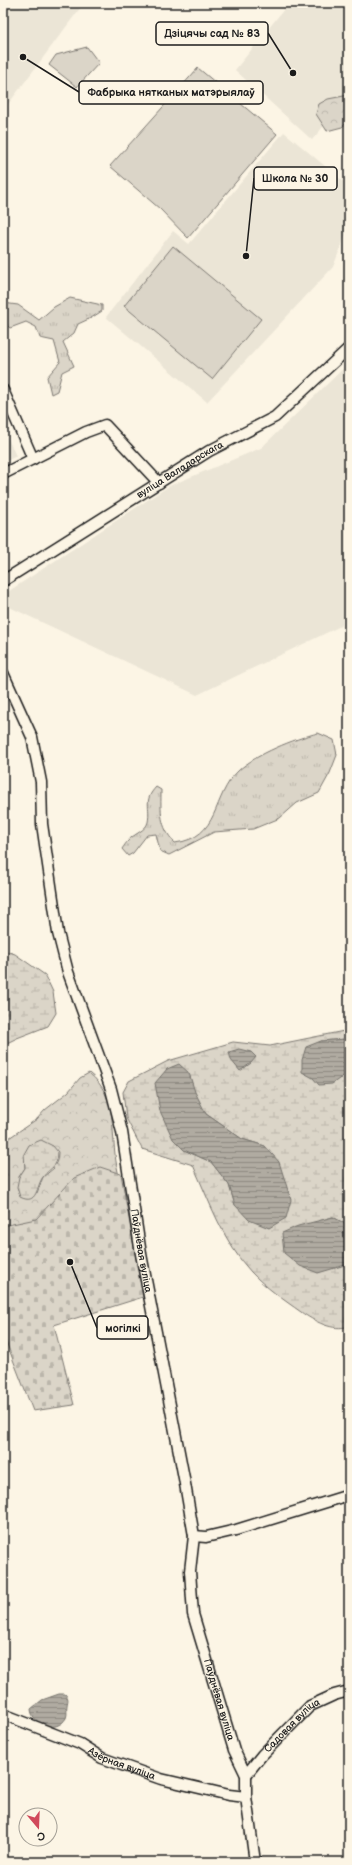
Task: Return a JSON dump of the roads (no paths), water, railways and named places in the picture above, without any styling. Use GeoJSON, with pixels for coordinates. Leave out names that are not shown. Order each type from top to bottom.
{"type":"FeatureCollection","features":[{"type":"Feature","properties":{"kind":"street","name":"вуліца Валадарскага"},"geometry":{"type":"LineString","coordinates":[[3,581],[216,447],[275,417],[349,348]]}},
{"type":"Feature","properties":{"kind":"street"},"geometry":{"type":"LineString","coordinates":[[3,390],[33,459]]}},
{"type":"Feature","properties":{"kind":"street"},"geometry":{"type":"LineString","coordinates":[[3,474],[105,424],[159,483]]}},
{"type":"Feature","properties":{"kind":"street","name":"Паўднёвая вуліца"},"geometry":{"type":"LineString","coordinates":[[3,673],[32,737],[41,782],[42,824],[57,925],[68,972],[111,1089],[122,1132],[140,1254],[194,1536],[190,1571],[193,1614],[234,1750],[246,1775],[246,1798],[255,1862]]}},
{"type":"Feature","properties":{"kind":"street"},"geometry":{"type":"LineString","coordinates":[[194,1536],[206,1537],[236,1530],[349,1495]]}},
{"type":"Feature","properties":{"kind":"street","name":"Садовая вуліца"},"geometry":{"type":"LineString","coordinates":[[246,1775],[310,1706],[334,1695],[349,1691]]}},
{"type":"Feature","properties":{"kind":"street","name":"Азёрная вуліца"},"geometry":{"type":"LineString","coordinates":[[3,1714],[80,1744],[102,1758],[161,1779],[229,1796],[246,1798]]}},
{"type":"Feature","properties":{"kind":"place","name":"Фабрыка нятканых матэрыялаў"},"geometry":{"type":"Point","coordinates":[23,57]}},
{"type":"Feature","properties":{"kind":"place","name":"Дзіцячы сад № 83"},"geometry":{"type":"Point","coordinates":[293,73]}},
{"type":"Feature","properties":{"kind":"place","name":"Школа № 30"},"geometry":{"type":"Point","coordinates":[246,256]}},
{"type":"Feature","properties":{"kind":"place","name":"могілкі"},"geometry":{"type":"Point","coordinates":[70,1262]}}]}
